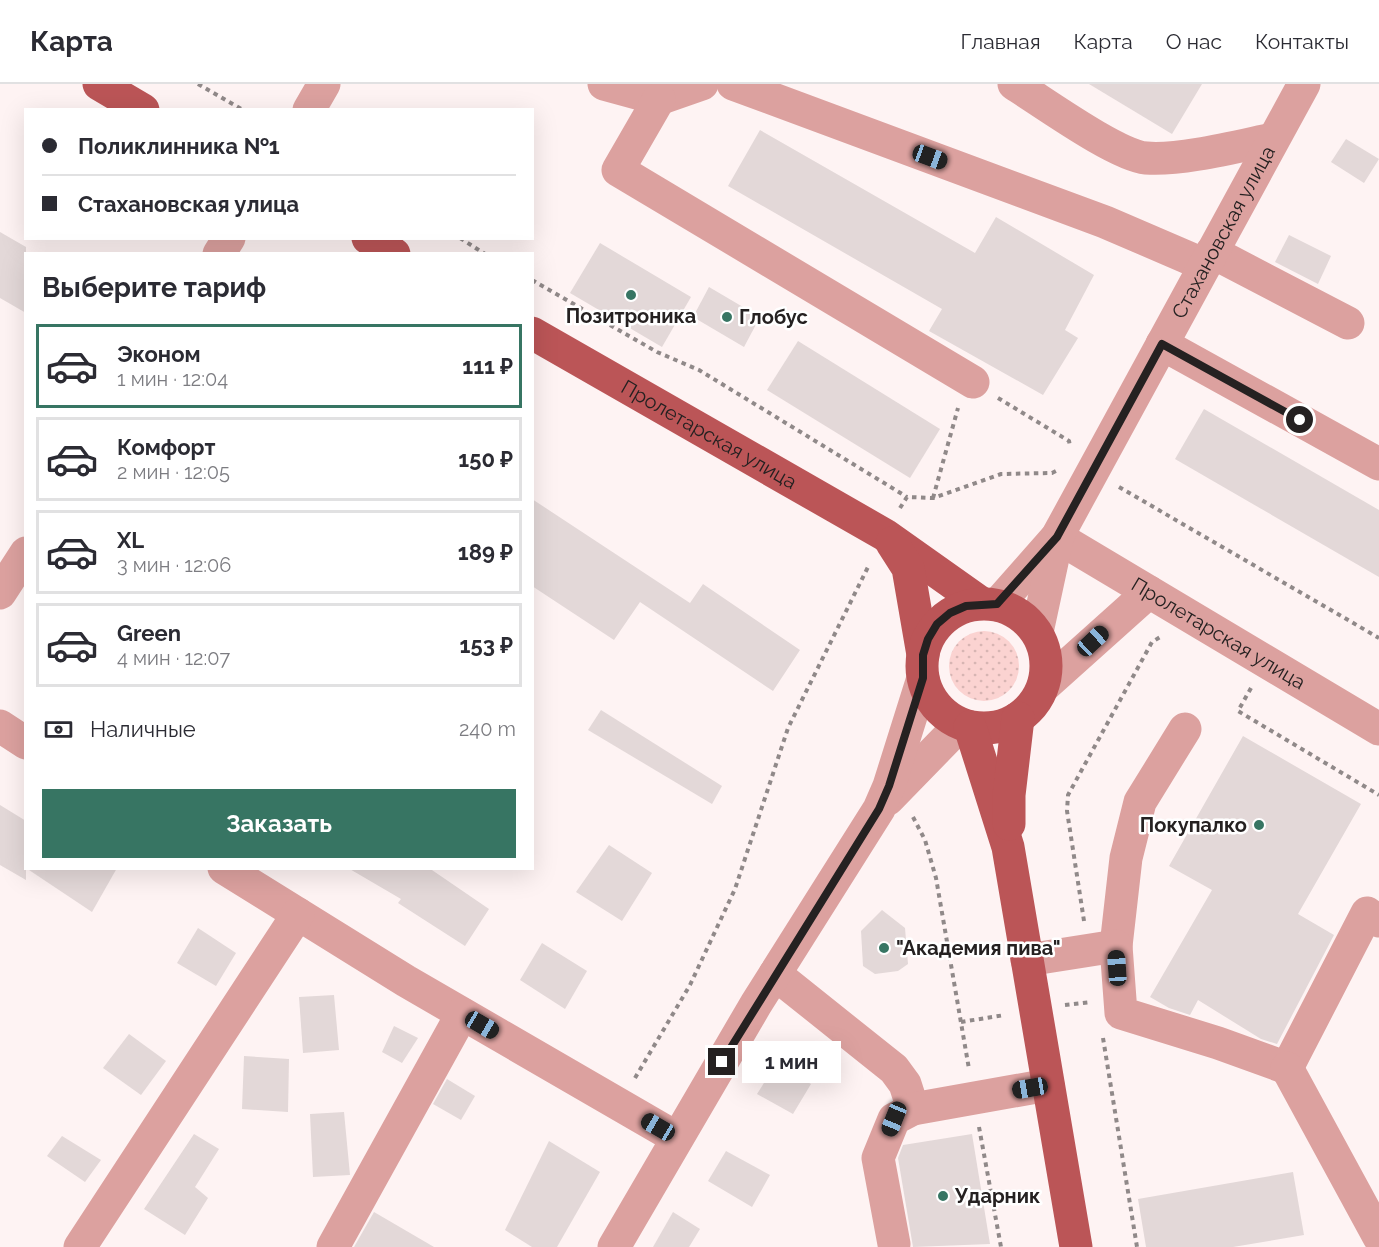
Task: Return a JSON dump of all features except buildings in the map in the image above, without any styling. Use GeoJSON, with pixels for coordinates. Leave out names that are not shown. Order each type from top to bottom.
{"type":"FeatureCollection","features":[{"type":"Feature","properties":{"kind":"main road"},"geometry":{"type":"LineString","coordinates":[[99,84],[140,108]]}},
{"type":"Feature","properties":{"kind":"main road"},"geometry":{"type":"LineString","coordinates":[[371,240],[391,252]]}},
{"type":"Feature","properties":{"kind":"main road","name":"Пролетарская улица"},"geometry":{"type":"LineString","coordinates":[[534,334],[885,535],[989,604]]}},
{"type":"Feature","properties":{"kind":"main road","name":"Пролетарская улица"},"geometry":{"type":"LineString","coordinates":[[885,535],[898,549],[908,568],[923,667]]}},
{"type":"Feature","properties":{"kind":"main road"},"geometry":{"type":"LineString","coordinates":[[989,604],[1026,619],[1037,632],[1044,648],[1047,665],[1043,687],[1031,707],[1018,718],[1004,726],[987,728],[965,725],[943,713],[930,698],[923,667],[928,639],[937,624],[950,613],[966,606],[989,604]]}},
{"type":"Feature","properties":{"kind":"main road"},"geometry":{"type":"LineString","coordinates":[[1008,847],[1009,795],[1018,718]]}},
{"type":"Feature","properties":{"kind":"main road"},"geometry":{"type":"LineString","coordinates":[[965,725],[1008,847],[1076,1247]]}},
{"type":"Feature","properties":{"kind":"street"},"geometry":{"type":"LineString","coordinates":[[310,108],[324,84]]}},
{"type":"Feature","properties":{"kind":"street"},"geometry":{"type":"LineString","coordinates":[[604,84],[659,99],[702,84]]}},
{"type":"Feature","properties":{"kind":"street"},"geometry":{"type":"LineString","coordinates":[[733,84],[1208,259],[1348,323]]}},
{"type":"Feature","properties":{"kind":"street"},"geometry":{"type":"LineString","coordinates":[[1014,84],[1124,152],[1146,158],[1197,153],[1274,140]]}},
{"type":"Feature","properties":{"kind":"street","name":"Стахановская улица"},"geometry":{"type":"LineString","coordinates":[[1037,632],[1057,537],[1082,466],[1162,344],[1304,84]]}},
{"type":"Feature","properties":{"kind":"street"},"geometry":{"type":"LineString","coordinates":[[659,99],[618,170],[973,382]]}},
{"type":"Feature","properties":{"kind":"street"},"geometry":{"type":"LineString","coordinates":[[1162,344],[1379,464]]}},
{"type":"Feature","properties":{"kind":"street","name":"Стахановская улица"},"geometry":{"type":"LineString","coordinates":[[989,604],[1057,537]]}},
{"type":"Feature","properties":{"kind":"street","name":"Пролетарская улица"},"geometry":{"type":"LineString","coordinates":[[1057,537],[1379,729]]}},
{"type":"Feature","properties":{"kind":"street"},"geometry":{"type":"LineString","coordinates":[[0,593],[24,556]]}},
{"type":"Feature","properties":{"kind":"street"},"geometry":{"type":"LineString","coordinates":[[1043,687],[1149,592]]}},
{"type":"Feature","properties":{"kind":"street"},"geometry":{"type":"LineString","coordinates":[[614,1247],[775,974],[879,809],[889,786],[923,667]]}},
{"type":"Feature","properties":{"kind":"street"},"geometry":{"type":"LineString","coordinates":[[879,809],[965,725]]}},
{"type":"Feature","properties":{"kind":"street"},"geometry":{"type":"LineString","coordinates":[[0,726],[24,742]]}},
{"type":"Feature","properties":{"kind":"street"},"geometry":{"type":"LineString","coordinates":[[1185,729],[1140,802],[1126,858],[1116,946],[1121,1013],[1218,1042],[1287,1068],[1379,1237]]}},
{"type":"Feature","properties":{"kind":"street"},"geometry":{"type":"LineString","coordinates":[[227,870],[462,1014],[677,1138]]}},
{"type":"Feature","properties":{"kind":"street"},"geometry":{"type":"LineString","coordinates":[[1287,1068],[1375,909]]}},
{"type":"Feature","properties":{"kind":"street"},"geometry":{"type":"LineString","coordinates":[[80,1247],[298,914]]}},
{"type":"Feature","properties":{"kind":"street"},"geometry":{"type":"LineString","coordinates":[[1027,960],[1116,946]]}},
{"type":"Feature","properties":{"kind":"street"},"geometry":{"type":"LineString","coordinates":[[775,974],[894,1069],[905,1084],[913,1109]]}},
{"type":"Feature","properties":{"kind":"street"},"geometry":{"type":"LineString","coordinates":[[333,1247],[462,1014]]}},
{"type":"Feature","properties":{"kind":"street"},"geometry":{"type":"LineString","coordinates":[[894,1244],[878,1158],[894,1119],[913,1109],[1048,1085]]}},
{"type":"Feature","properties":{"kind":"street"},"geometry":{"type":"LineString","coordinates":[[1356,1247],[1379,1243]]}},
{"type":"Feature","properties":{"kind":"path"},"geometry":{"type":"LineString","coordinates":[[198,84],[240,108]]}},
{"type":"Feature","properties":{"kind":"path"},"geometry":{"type":"LineString","coordinates":[[463,240],[482,252]]}},
{"type":"Feature","properties":{"kind":"path"},"geometry":{"type":"LineString","coordinates":[[534,281],[657,352],[699,370],[907,497],[933,498],[1001,474],[1052,473],[1066,467],[1082,466]]}},
{"type":"Feature","properties":{"kind":"path"},"geometry":{"type":"LineString","coordinates":[[933,498],[957,409],[973,382],[1069,441],[1082,466],[1379,638]]}},
{"type":"Feature","properties":{"kind":"path"},"geometry":{"type":"LineString","coordinates":[[619,1104],[690,986],[735,889],[788,728],[885,535],[907,497]]}},
{"type":"Feature","properties":{"kind":"path"},"geometry":{"type":"LineString","coordinates":[[913,817],[925,840],[936,878],[1000,1247]]}},
{"type":"Feature","properties":{"kind":"shaded area"},"geometry":{"type":"Polygon","coordinates":[[[977,631],[991,631],[1004,637],[1013,646],[1019,659],[1017,679],[1009,691],[991,701],[977,701],[964,695],[955,686],[949,673],[949,659],[955,646],[964,637],[977,631]]]}},
{"type":"Feature","properties":{"kind":"place","name":"Позитроника"},"geometry":{"type":"Point","coordinates":[631,295]}},
{"type":"Feature","properties":{"kind":"place","name":"Глобус"},"geometry":{"type":"Point","coordinates":[727,317]}},
{"type":"Feature","properties":{"kind":"place","name":"Покупалко"},"geometry":{"type":"Point","coordinates":[1259,825]}},
{"type":"Feature","properties":{"kind":"place","name":"\"Академия пива\""},"geometry":{"type":"Point","coordinates":[884,948]}},
{"type":"Feature","properties":{"kind":"place","name":"Ударник"},"geometry":{"type":"Point","coordinates":[943,1196]}},
{"type":"Feature","properties":{"kind":"route"},"geometry":{"type":"LineString","coordinates":[[722,1062],[879,809],[889,786],[923,678],[923,655],[928,639],[937,624],[950,613],[966,606],[981,603],[997,604],[1057,537],[1162,344],[1300,420]]}}]}
